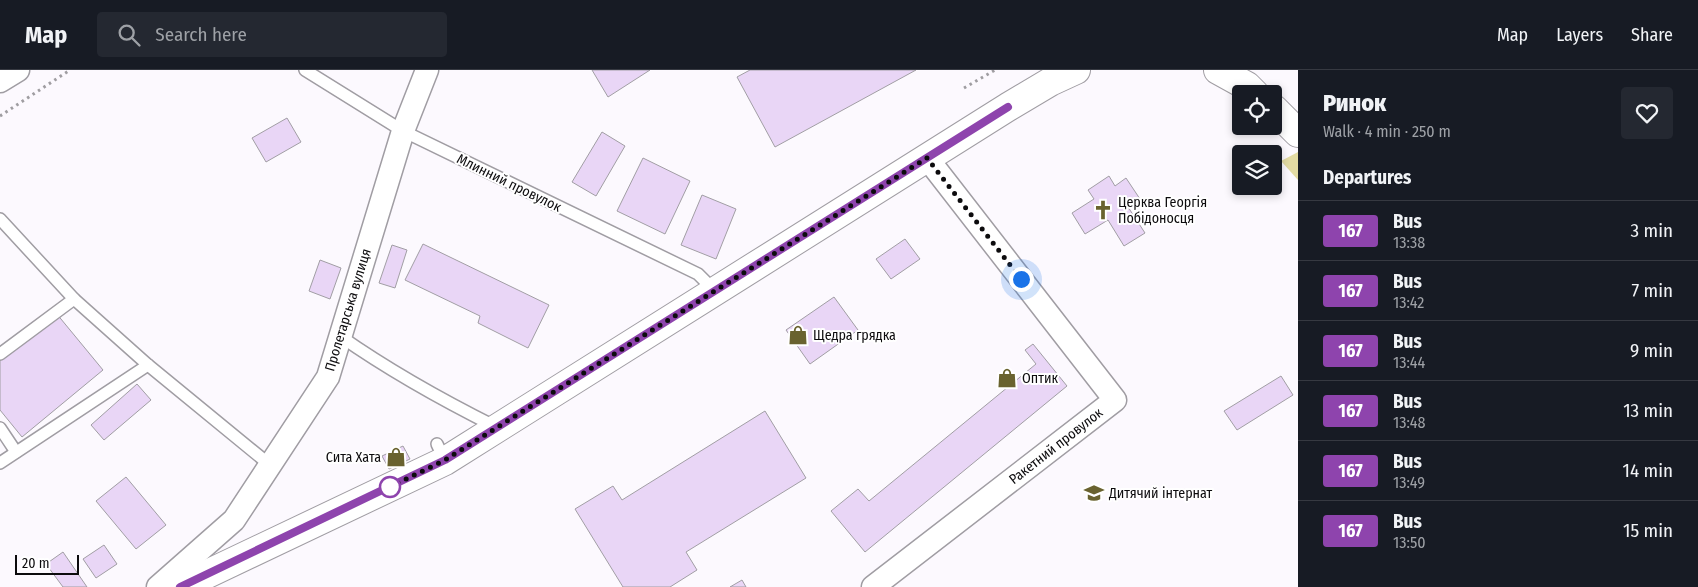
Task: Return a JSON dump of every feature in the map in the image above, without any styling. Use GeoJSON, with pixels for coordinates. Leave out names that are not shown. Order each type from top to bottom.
{"type":"FeatureCollection","features":[{"type":"Feature","properties":{"kind":"street"},"geometry":{"type":"LineString","coordinates":[[0,81],[18,70]]}},
{"type":"Feature","properties":{"kind":"street","name":"Пролетарська вулиця"},"geometry":{"type":"LineString","coordinates":[[158,587],[234,520],[328,377],[403,131],[426,70]]}},
{"type":"Feature","properties":{"kind":"street"},"geometry":{"type":"LineString","coordinates":[[1008,107],[1054,70]]}},
{"type":"Feature","properties":{"kind":"street"},"geometry":{"type":"LineString","coordinates":[[180,587],[441,452],[497,428],[927,158],[968,127],[1008,107],[1050,82],[1076,70]]}},
{"type":"Feature","properties":{"kind":"street"},"geometry":{"type":"LineString","coordinates":[[1218,70],[1245,85]]}},
{"type":"Feature","properties":{"kind":"street"},"geometry":{"type":"LineString","coordinates":[[1257,70],[1263,85]]}},
{"type":"Feature","properties":{"kind":"street","name":"Ракетний провулок"},"geometry":{"type":"LineString","coordinates":[[873,587],[1115,400],[927,158]]}},
{"type":"Feature","properties":{"kind":"lane","name":"Млинний провулок"},"geometry":{"type":"LineString","coordinates":[[305,70],[403,131],[698,274],[715,291]]}},
{"type":"Feature","properties":{"kind":"lane"},"geometry":{"type":"LineString","coordinates":[[0,219],[74,298],[148,365],[270,464]]}},
{"type":"Feature","properties":{"kind":"lane"},"geometry":{"type":"LineString","coordinates":[[0,354],[74,298]]}},
{"type":"Feature","properties":{"kind":"lane"},"geometry":{"type":"LineString","coordinates":[[340,336],[372,359],[428,392],[497,428]]}},
{"type":"Feature","properties":{"kind":"lane"},"geometry":{"type":"LineString","coordinates":[[0,463],[148,365]]}},
{"type":"Feature","properties":{"kind":"lane"},"geometry":{"type":"LineString","coordinates":[[0,428],[16,452]]}},
{"type":"Feature","properties":{"kind":"path"},"geometry":{"type":"LineString","coordinates":[[0,116],[70,70]]}},
{"type":"Feature","properties":{"kind":"path"},"geometry":{"type":"LineString","coordinates":[[964,88],[994,70]]}},
{"type":"Feature","properties":{"kind":"shaded area"},"geometry":{"type":"Polygon","coordinates":[[[1298,152],[1298,180],[1282,162],[1298,152]]]}},
{"type":"Feature","properties":{"kind":"building"},"geometry":{"type":"Polygon","coordinates":[[[592,70],[650,70],[608,97],[592,70]]]}},
{"type":"Feature","properties":{"kind":"building"},"geometry":{"type":"Polygon","coordinates":[[[750,70],[916,70],[775,147],[737,77],[750,70]]]}},
{"type":"Feature","properties":{"kind":"building"},"geometry":{"type":"Polygon","coordinates":[[[287,118],[301,142],[266,162],[252,138],[287,118]]]}},
{"type":"Feature","properties":{"kind":"building"},"geometry":{"type":"Polygon","coordinates":[[[602,132],[625,146],[596,196],[572,182],[602,132]]]}},
{"type":"Feature","properties":{"kind":"building"},"geometry":{"type":"Polygon","coordinates":[[[643,158],[690,181],[665,234],[617,211],[643,158]]]}},
{"type":"Feature","properties":{"kind":"building","name":"Церква Георгія Побідоносця"},"geometry":{"type":"Polygon","coordinates":[[[1109,176],[1115,186],[1126,178],[1140,199],[1128,207],[1145,233],[1124,246],[1108,220],[1085,234],[1072,213],[1094,199],[1088,190],[1109,176]]]}},
{"type":"Feature","properties":{"kind":"building"},"geometry":{"type":"Polygon","coordinates":[[[702,195],[736,209],[716,259],[681,245],[702,195]]]}},
{"type":"Feature","properties":{"kind":"building"},"geometry":{"type":"Polygon","coordinates":[[[905,239],[920,259],[891,279],[876,259],[905,239]]]}},
{"type":"Feature","properties":{"kind":"building"},"geometry":{"type":"Polygon","coordinates":[[[423,244],[549,305],[528,348],[478,323],[480,316],[405,280],[423,244]]]}},
{"type":"Feature","properties":{"kind":"building"},"geometry":{"type":"Polygon","coordinates":[[[392,245],[407,250],[395,288],[379,283],[392,245]]]}},
{"type":"Feature","properties":{"kind":"building"},"geometry":{"type":"Polygon","coordinates":[[[320,260],[341,268],[330,299],[309,291],[320,260]]]}},
{"type":"Feature","properties":{"kind":"building"},"geometry":{"type":"Polygon","coordinates":[[[834,297],[858,330],[810,364],[786,330],[834,297]]]}},
{"type":"Feature","properties":{"kind":"building"},"geometry":{"type":"Polygon","coordinates":[[[56,313],[103,370],[22,437],[0,410],[0,360],[56,313]]]}},
{"type":"Feature","properties":{"kind":"building"},"geometry":{"type":"Polygon","coordinates":[[[1033,344],[1067,386],[865,552],[831,511],[858,489],[869,501],[1036,364],[1025,350],[1033,344]]]}},
{"type":"Feature","properties":{"kind":"building"},"geometry":{"type":"Polygon","coordinates":[[[1281,376],[1293,395],[1237,430],[1224,411],[1281,376]]]}},
{"type":"Feature","properties":{"kind":"building"},"geometry":{"type":"Polygon","coordinates":[[[137,384],[151,400],[104,440],[91,425],[137,384]]]}},
{"type":"Feature","properties":{"kind":"building"},"geometry":{"type":"Polygon","coordinates":[[[765,411],[806,478],[686,552],[697,570],[670,587],[623,587],[575,509],[613,486],[622,500],[765,411]]]}},
{"type":"Feature","properties":{"kind":"building","name":"Сита Хата"},"geometry":{"type":"Polygon","coordinates":[[[403,446],[410,459],[389,469],[382,456],[403,446]]]}},
{"type":"Feature","properties":{"kind":"building"},"geometry":{"type":"Polygon","coordinates":[[[126,477],[166,525],[136,549],[96,501],[126,477]]]}},
{"type":"Feature","properties":{"kind":"building"},"geometry":{"type":"Polygon","coordinates":[[[104,545],[117,564],[96,578],[83,559],[104,545]]]}},
{"type":"Feature","properties":{"kind":"building"},"geometry":{"type":"Polygon","coordinates":[[[63,552],[87,587],[63,587],[46,564],[63,552]]]}},
{"type":"Feature","properties":{"kind":"building"},"geometry":{"type":"Polygon","coordinates":[[[742,580],[746,587],[730,587],[742,580]]]}},
{"type":"Feature","properties":{"kind":"bus line","name":"167"},"geometry":{"type":"LineString","coordinates":[[180,587],[445,460],[1008,107]]}},
{"type":"Feature","properties":{"kind":"place","name":"Церква Георгія Побідоносця"},"geometry":{"type":"Point","coordinates":[1103,210]}},
{"type":"Feature","properties":{"kind":"place","name":"Щедра грядка"},"geometry":{"type":"Point","coordinates":[798,335]}},
{"type":"Feature","properties":{"kind":"place","name":"Оптик"},"geometry":{"type":"Point","coordinates":[1007,378]}},
{"type":"Feature","properties":{"kind":"place","name":"Сита Хата"},"geometry":{"type":"Point","coordinates":[396,457]}},
{"type":"Feature","properties":{"kind":"place","name":"Дитячий інтернат"},"geometry":{"type":"Point","coordinates":[1094,493]}},
{"type":"Feature","properties":{"kind":"route"},"geometry":{"type":"LineString","coordinates":[[390,487],[445,460],[927,158],[1021,279]]}}]}
